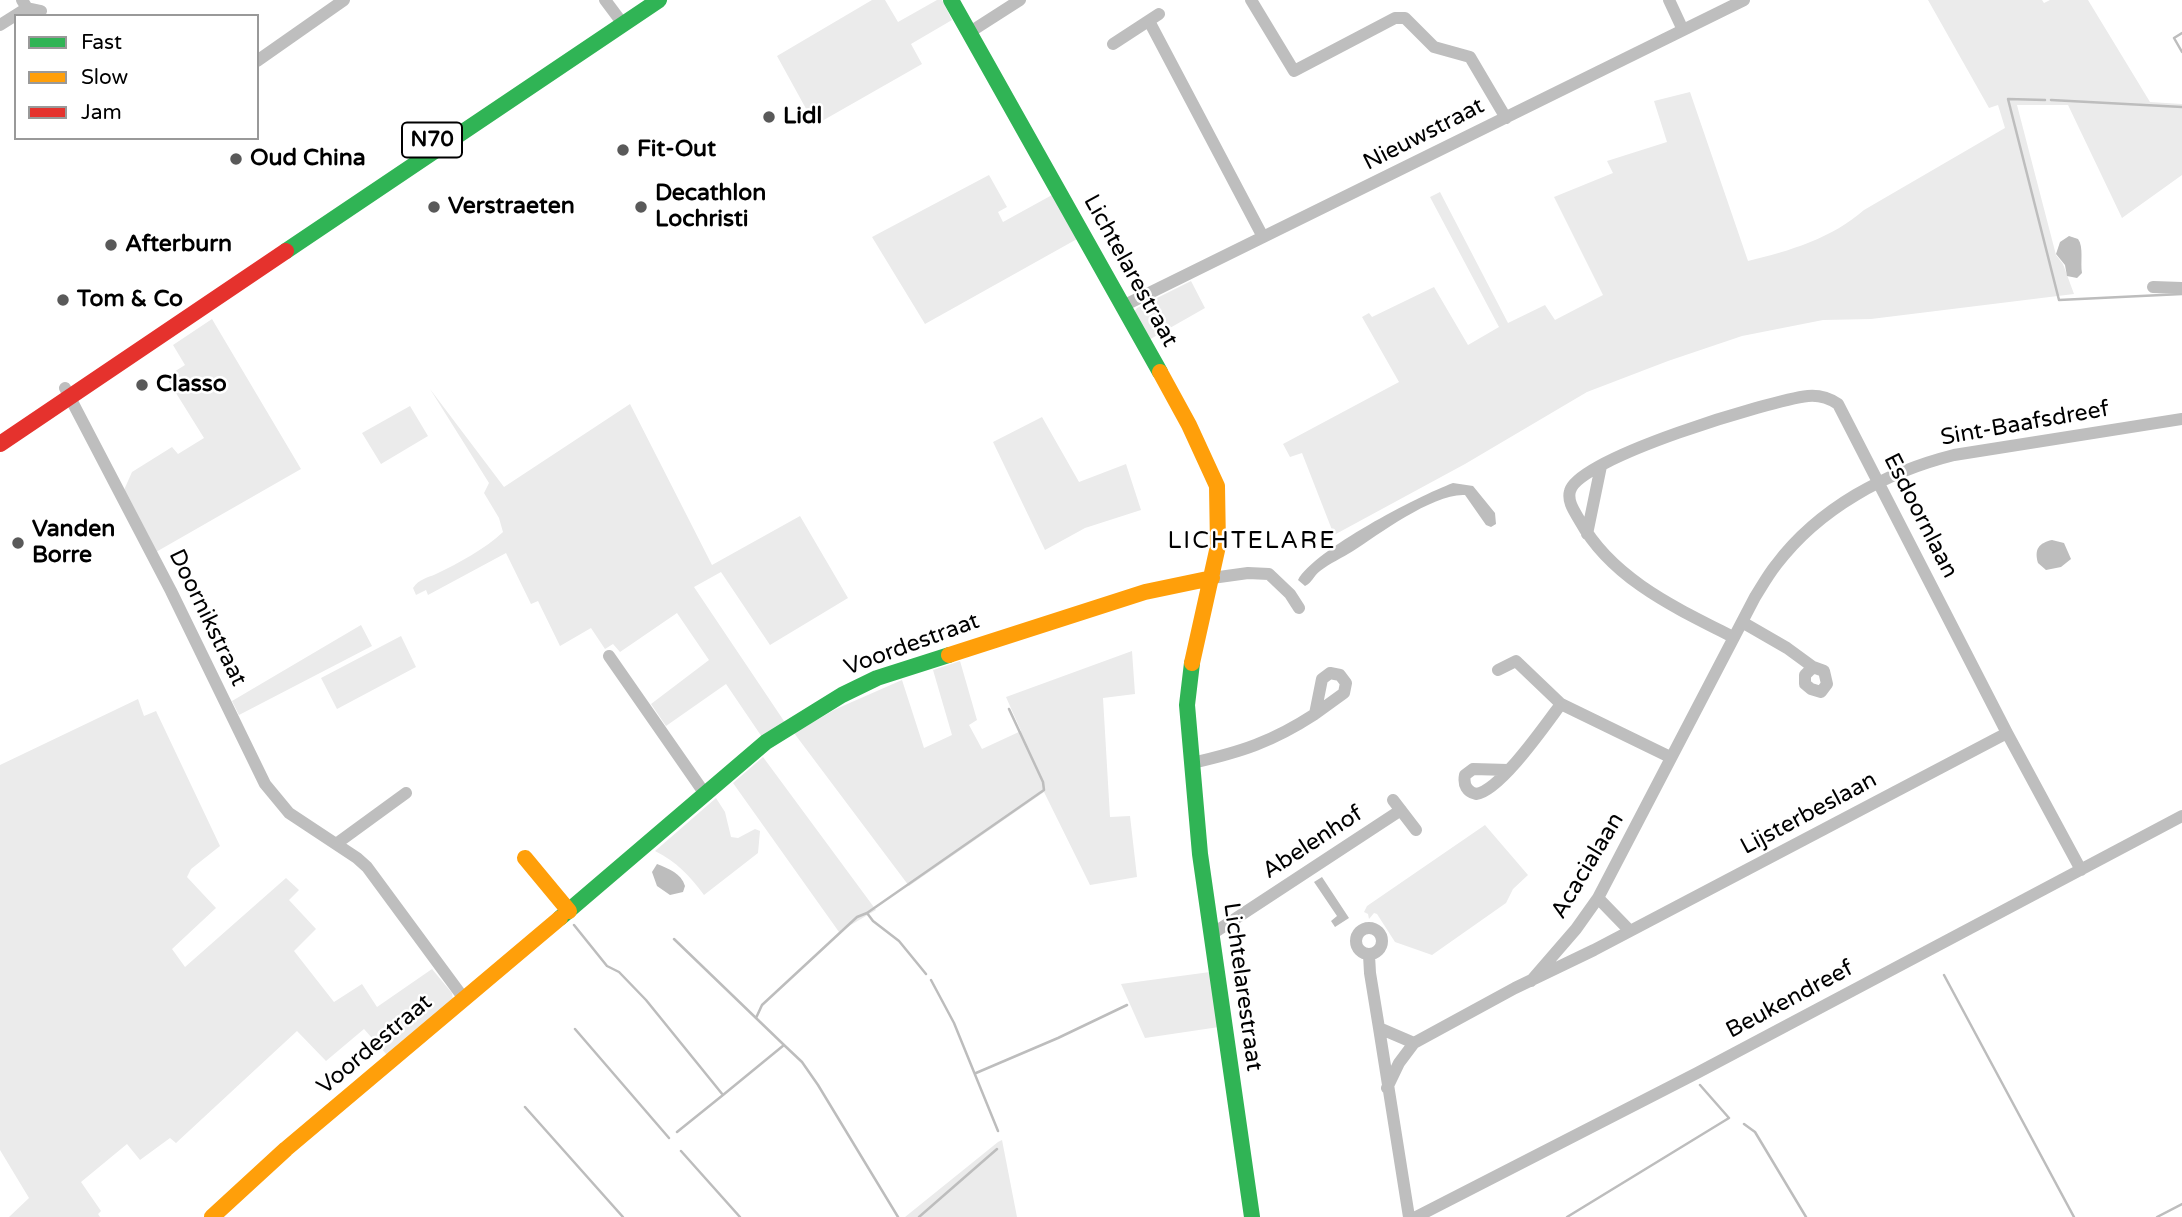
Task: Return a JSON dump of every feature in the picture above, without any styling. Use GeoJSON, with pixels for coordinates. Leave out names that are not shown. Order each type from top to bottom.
{"type":"FeatureCollection","features":[{"type":"Feature","properties":{"kind":"street"},"geometry":{"type":"LineString","coordinates":[[259,60],[344,0]]}},
{"type":"Feature","properties":{"kind":"street"},"geometry":{"type":"LineString","coordinates":[[605,0],[620,20]]}},
{"type":"Feature","properties":{"kind":"street","name":"N70"},"geometry":{"type":"LineString","coordinates":[[620,20],[639,0]]}},
{"type":"Feature","properties":{"kind":"street","name":"N70"},"geometry":{"type":"LineString","coordinates":[[0,444],[68,392],[620,20],[659,0]]}},
{"type":"Feature","properties":{"kind":"street","name":"Lichtelarestraat"},"geometry":{"type":"LineString","coordinates":[[951,0],[1189,425],[1217,486],[1218,546],[1188,690],[1192,763],[1212,934],[1252,1217]]}},
{"type":"Feature","properties":{"kind":"street"},"geometry":{"type":"LineString","coordinates":[[970,32],[1020,0]]}},
{"type":"Feature","properties":{"kind":"street"},"geometry":{"type":"LineString","coordinates":[[1251,0],[1294,71],[1395,18],[1405,18],[1434,47],[1470,57],[1506,118]]}},
{"type":"Feature","properties":{"kind":"street"},"geometry":{"type":"LineString","coordinates":[[1669,0],[1683,30]]}},
{"type":"Feature","properties":{"kind":"street","name":"Nieuwstraat"},"geometry":{"type":"LineString","coordinates":[[1123,306],[1744,0]]}},
{"type":"Feature","properties":{"kind":"street"},"geometry":{"type":"LineString","coordinates":[[0,25],[24,4],[41,11]]}},
{"type":"Feature","properties":{"kind":"street"},"geometry":{"type":"LineString","coordinates":[[1113,44],[1154,18],[1263,237]]}},
{"type":"Feature","properties":{"kind":"street"},"geometry":{"type":"LineString","coordinates":[[2153,287],[2182,288]]}},
{"type":"Feature","properties":{"kind":"street","name":"N70"},"geometry":{"type":"LineString","coordinates":[[0,431],[68,392]]}},
{"type":"Feature","properties":{"kind":"street","name":"Doornikstraat"},"geometry":{"type":"LineString","coordinates":[[68,392],[171,591],[265,784],[289,813],[367,867],[465,1000]]}},
{"type":"Feature","properties":{"kind":"street","name":"Esdoornlaan"},"geometry":{"type":"LineString","coordinates":[[1734,638],[1674,607],[1621,571],[1599,551],[1587,534],[1571,505],[1570,491],[1577,480],[1646,444],[1693,427],[1780,402],[1808,396],[1822,397],[1838,404],[2007,733],[2081,870]]}},
{"type":"Feature","properties":{"kind":"street","name":"Sint-Baafsdreef"},"geometry":{"type":"LineString","coordinates":[[1879,482],[1919,464],[1954,455],[2182,419]]}},
{"type":"Feature","properties":{"kind":"street"},"geometry":{"type":"LineString","coordinates":[[1587,534],[1601,466]]}},
{"type":"Feature","properties":{"kind":"street","name":"Acacialaan"},"geometry":{"type":"LineString","coordinates":[[1387,1088],[1399,1063],[1414,1043],[1531,981],[1576,929],[1598,898],[1646,809],[1670,757],[1776,564],[1833,509],[1879,482]]}},
{"type":"Feature","properties":{"kind":"street"},"geometry":{"type":"LineString","coordinates":[[1212,578],[1248,573],[1269,574],[1290,594],[1299,608]]}},
{"type":"Feature","properties":{"kind":"street","name":"Voordestraat"},"geometry":{"type":"LineString","coordinates":[[212,1217],[286,1149],[465,1000],[766,742],[842,695],[877,678],[1145,592],[1212,578]]}},
{"type":"Feature","properties":{"kind":"street"},"geometry":{"type":"LineString","coordinates":[[1742,622],[1787,648],[1813,667]]}},
{"type":"Feature","properties":{"kind":"street"},"geometry":{"type":"LineString","coordinates":[[609,656],[705,794]]}},
{"type":"Feature","properties":{"kind":"street"},"geometry":{"type":"LineString","coordinates":[[1499,670],[1516,661],[1561,704],[1670,757]]}},
{"type":"Feature","properties":{"kind":"street"},"geometry":{"type":"LineString","coordinates":[[1508,770],[1561,704]]}},
{"type":"Feature","properties":{"kind":"street"},"geometry":{"type":"LineString","coordinates":[[1192,763],[1265,743],[1315,714]]}},
{"type":"Feature","properties":{"kind":"street","name":"Lijsterbeslaan"},"geometry":{"type":"LineString","coordinates":[[1531,981],[2007,733]]}},
{"type":"Feature","properties":{"kind":"street"},"geometry":{"type":"LineString","coordinates":[[336,844],[406,793]]}},
{"type":"Feature","properties":{"kind":"street","name":"Abelenhof"},"geometry":{"type":"LineString","coordinates":[[1212,934],[1397,805],[1416,830]]}},
{"type":"Feature","properties":{"kind":"street","name":"Beukendreef"},"geometry":{"type":"LineString","coordinates":[[1416,1217],[1709,1067],[2182,816]]}},
{"type":"Feature","properties":{"kind":"street"},"geometry":{"type":"LineString","coordinates":[[525,858],[569,911]]}},
{"type":"Feature","properties":{"kind":"street"},"geometry":{"type":"LineString","coordinates":[[1598,898],[1630,931]]}},
{"type":"Feature","properties":{"kind":"street"},"geometry":{"type":"LineString","coordinates":[[1369,955],[1387,1088],[1409,1217]]}},
{"type":"Feature","properties":{"kind":"street"},"geometry":{"type":"LineString","coordinates":[[1380,1028],[1414,1043]]}},
{"type":"Feature","properties":{"kind":"shaded area"},"geometry":{"type":"Polygon","coordinates":[[[872,0],[885,0],[898,22],[937,0],[942,0],[952,20],[911,44],[922,64],[815,125],[777,56],[872,0]]]}},
{"type":"Feature","properties":{"kind":"shaded area"},"geometry":{"type":"Polygon","coordinates":[[[1928,0],[2042,0],[2044,3],[2050,0],[2088,0],[2150,102],[2182,104],[2182,175],[2122,218],[2068,105],[2017,105],[2056,255],[2063,264],[2074,294],[1871,319],[1823,320],[1742,336],[1587,392],[1465,464],[1334,535],[1302,453],[1290,457],[1283,444],[1399,382],[1362,317],[1369,313],[1372,317],[1434,287],[1468,345],[1499,327],[1430,197],[1440,192],[1508,323],[1545,305],[1555,320],[1603,295],[1554,197],[1613,173],[1607,161],[1667,142],[1654,101],[1690,92],[1748,261],[1810,242],[1852,220],[1864,210],[2005,128],[1998,105],[1989,108],[1928,0]]]}},
{"type":"Feature","properties":{"kind":"shaded area"},"geometry":{"type":"Polygon","coordinates":[[[989,175],[1007,207],[998,212],[1003,222],[1052,195],[1077,239],[925,324],[872,237],[989,175]]]}},
{"type":"Feature","properties":{"kind":"shaded area"},"geometry":{"type":"Polygon","coordinates":[[[2069,236],[2078,239],[2081,246],[2082,273],[2077,278],[2067,276],[2065,265],[2056,254],[2060,242],[2069,236]]]}},
{"type":"Feature","properties":{"kind":"shaded area"},"geometry":{"type":"Polygon","coordinates":[[[1191,281],[1205,308],[1147,341],[1134,312],[1191,281]]]}},
{"type":"Feature","properties":{"kind":"shaded area"},"geometry":{"type":"Polygon","coordinates":[[[212,319],[301,469],[156,552],[124,490],[132,472],[172,447],[178,454],[204,438],[166,377],[185,365],[173,345],[212,319]]]}},
{"type":"Feature","properties":{"kind":"shaded area"},"geometry":{"type":"Polygon","coordinates":[[[430,389],[504,487],[630,404],[712,565],[800,516],[848,598],[770,645],[721,572],[694,587],[786,724],[764,740],[726,684],[666,726],[651,704],[709,660],[677,613],[620,652],[613,644],[605,649],[591,628],[560,646],[538,601],[531,604],[506,553],[428,595],[426,590],[416,595],[413,588],[423,579],[471,555],[503,532],[499,518],[484,493],[489,483],[430,389]]]}},
{"type":"Feature","properties":{"kind":"shaded area"},"geometry":{"type":"Polygon","coordinates":[[[410,406],[428,436],[381,464],[362,433],[410,406]]]}},
{"type":"Feature","properties":{"kind":"shaded area"},"geometry":{"type":"Polygon","coordinates":[[[1042,417],[1079,482],[1126,464],[1141,510],[1085,528],[1045,550],[993,442],[1042,417]]]}},
{"type":"Feature","properties":{"kind":"shaded area"},"geometry":{"type":"Polygon","coordinates":[[[1453,483],[1473,486],[1495,513],[1496,524],[1491,527],[1486,525],[1465,495],[1452,496],[1423,507],[1392,525],[1324,568],[1305,586],[1298,580],[1324,554],[1368,525],[1453,483]]]}},
{"type":"Feature","properties":{"kind":"shaded area"},"geometry":{"type":"Polygon","coordinates":[[[2052,540],[2064,543],[2071,559],[2061,567],[2046,570],[2038,563],[2037,550],[2052,540]]]}},
{"type":"Feature","properties":{"kind":"shaded area"},"geometry":{"type":"Polygon","coordinates":[[[361,625],[372,646],[239,715],[232,701],[361,625]]]}},
{"type":"Feature","properties":{"kind":"shaded area"},"geometry":{"type":"Polygon","coordinates":[[[401,636],[416,667],[337,709],[321,678],[401,636]]]}},
{"type":"Feature","properties":{"kind":"shaded area"},"geometry":{"type":"Polygon","coordinates":[[[1132,651],[1135,694],[1103,698],[1110,817],[1130,816],[1137,877],[1090,885],[1044,792],[909,886],[794,733],[836,709],[902,680],[924,748],[952,735],[933,670],[960,661],[977,720],[969,725],[982,749],[1021,731],[1006,697],[1132,651]]]}},
{"type":"Feature","properties":{"kind":"shaded area"},"geometry":{"type":"Polygon","coordinates":[[[138,699],[144,716],[156,711],[220,846],[191,869],[187,877],[216,908],[172,949],[185,967],[286,878],[299,890],[289,900],[316,929],[294,951],[334,1002],[362,984],[377,1007],[432,969],[452,993],[453,999],[387,1055],[364,1029],[326,1061],[297,1031],[176,1143],[170,1138],[140,1160],[127,1144],[81,1182],[101,1211],[98,1214],[100,1217],[9,1217],[29,1198],[0,1150],[0,765],[138,699]]]}},
{"type":"Feature","properties":{"kind":"shaded area"},"geometry":{"type":"Polygon","coordinates":[[[763,757],[876,910],[839,932],[733,783],[763,757]]]}},
{"type":"Feature","properties":{"kind":"shaded area"},"geometry":{"type":"Polygon","coordinates":[[[716,798],[725,812],[731,837],[738,838],[755,829],[760,831],[758,853],[704,895],[682,870],[655,851],[716,798]]]}},
{"type":"Feature","properties":{"kind":"shaded area"},"geometry":{"type":"Polygon","coordinates":[[[1485,825],[1528,875],[1513,889],[1506,903],[1432,955],[1395,942],[1377,914],[1374,913],[1369,919],[1364,912],[1367,906],[1485,825]]]}},
{"type":"Feature","properties":{"kind":"shaded area"},"geometry":{"type":"Polygon","coordinates":[[[657,864],[681,878],[685,886],[683,892],[670,895],[657,886],[652,872],[657,864]]]}},
{"type":"Feature","properties":{"kind":"shaded area"},"geometry":{"type":"Polygon","coordinates":[[[1322,877],[1349,918],[1335,927],[1331,921],[1337,916],[1314,882],[1322,877]]]}},
{"type":"Feature","properties":{"kind":"shaded area"},"geometry":{"type":"Polygon","coordinates":[[[1210,972],[1219,1027],[1145,1038],[1121,984],[1210,972]]]}},
{"type":"Feature","properties":{"kind":"shaded area"},"geometry":{"type":"Polygon","coordinates":[[[1002,1140],[1017,1217],[905,1217],[998,1142],[1002,1140]]]}},
{"type":"Feature","properties":{"kind":"waterway"},"geometry":{"type":"LineString","coordinates":[[2182,33],[2174,38],[2182,52]]}},
{"type":"Feature","properties":{"kind":"waterway"},"geometry":{"type":"LineString","coordinates":[[2045,100],[2008,99],[2059,300],[2182,294]]}},
{"type":"Feature","properties":{"kind":"waterway"},"geometry":{"type":"LineString","coordinates":[[2051,100],[2182,107]]}},
{"type":"Feature","properties":{"kind":"waterway"},"geometry":{"type":"LineString","coordinates":[[756,1018],[762,1005],[857,917],[867,913],[1044,790],[1043,782],[1009,709]]}},
{"type":"Feature","properties":{"kind":"waterway"},"geometry":{"type":"LineString","coordinates":[[867,913],[899,941],[926,974]]}},
{"type":"Feature","properties":{"kind":"waterway"},"geometry":{"type":"LineString","coordinates":[[574,925],[607,966],[619,972],[646,1000],[723,1095],[784,1045],[802,1062],[818,1085],[898,1217]]}},
{"type":"Feature","properties":{"kind":"waterway"},"geometry":{"type":"LineString","coordinates":[[674,939],[784,1045]]}},
{"type":"Feature","properties":{"kind":"waterway"},"geometry":{"type":"LineString","coordinates":[[1944,975],[2074,1217]]}},
{"type":"Feature","properties":{"kind":"waterway"},"geometry":{"type":"LineString","coordinates":[[931,980],[954,1023],[998,1131]]}},
{"type":"Feature","properties":{"kind":"waterway"},"geometry":{"type":"LineString","coordinates":[[976,1073],[1127,1005]]}},
{"type":"Feature","properties":{"kind":"waterway"},"geometry":{"type":"LineString","coordinates":[[575,1029],[669,1138]]}},
{"type":"Feature","properties":{"kind":"waterway"},"geometry":{"type":"LineString","coordinates":[[1567,1217],[1729,1118],[1700,1085]]}},
{"type":"Feature","properties":{"kind":"waterway"},"geometry":{"type":"LineString","coordinates":[[677,1132],[723,1095]]}},
{"type":"Feature","properties":{"kind":"waterway"},"geometry":{"type":"LineString","coordinates":[[525,1107],[623,1217]]}},
{"type":"Feature","properties":{"kind":"waterway"},"geometry":{"type":"LineString","coordinates":[[1744,1124],[1755,1132],[1806,1217]]}},
{"type":"Feature","properties":{"kind":"waterway"},"geometry":{"type":"LineString","coordinates":[[919,1217],[997,1149]]}},
{"type":"Feature","properties":{"kind":"waterway"},"geometry":{"type":"LineString","coordinates":[[681,1151],[740,1217]]}},
{"type":"Feature","properties":{"kind":"waterway"},"geometry":{"type":"LineString","coordinates":[[2157,1217],[2182,1204]]}},
{"type":"Feature","properties":{"kind":"traffic: fast"},"geometry":{"type":"LineString","coordinates":[[286,251],[659,0]]}},
{"type":"Feature","properties":{"kind":"traffic: fast"},"geometry":{"type":"LineString","coordinates":[[951,0],[1160,372]]}},
{"type":"Feature","properties":{"kind":"traffic: fast"},"geometry":{"type":"LineString","coordinates":[[560,918],[766,742],[842,695],[877,678],[949,655]]}},
{"type":"Feature","properties":{"kind":"traffic: fast"},"geometry":{"type":"LineString","coordinates":[[1192,663],[1187,705],[1200,854],[1252,1217]]}},
{"type":"Feature","properties":{"kind":"traffic: slow"},"geometry":{"type":"LineString","coordinates":[[1160,372],[1189,425],[1217,486],[1218,546],[1192,663]]}},
{"type":"Feature","properties":{"kind":"traffic: slow"},"geometry":{"type":"LineString","coordinates":[[949,655],[1145,592],[1212,578]]}},
{"type":"Feature","properties":{"kind":"traffic: slow"},"geometry":{"type":"LineString","coordinates":[[525,858],[569,911]]}},
{"type":"Feature","properties":{"kind":"traffic: slow"},"geometry":{"type":"LineString","coordinates":[[212,1217],[286,1149],[560,918]]}},
{"type":"Feature","properties":{"kind":"traffic: jam"},"geometry":{"type":"LineString","coordinates":[[0,444],[286,251]]}},
{"type":"Feature","properties":{"kind":"place","name":"Lidl"},"geometry":{"type":"Point","coordinates":[769,117]}},
{"type":"Feature","properties":{"kind":"place","name":"Fit-Out"},"geometry":{"type":"Point","coordinates":[623,150]}},
{"type":"Feature","properties":{"kind":"place","name":"Oud China"},"geometry":{"type":"Point","coordinates":[236,159]}},
{"type":"Feature","properties":{"kind":"place","name":"Verstraeten"},"geometry":{"type":"Point","coordinates":[434,207]}},
{"type":"Feature","properties":{"kind":"place","name":"Decathlon Lochristi"},"geometry":{"type":"Point","coordinates":[641,207]}},
{"type":"Feature","properties":{"kind":"place","name":"Afterburn"},"geometry":{"type":"Point","coordinates":[111,245]}},
{"type":"Feature","properties":{"kind":"place","name":"Tom & Co"},"geometry":{"type":"Point","coordinates":[63,300]}},
{"type":"Feature","properties":{"kind":"place","name":"Classo"},"geometry":{"type":"Point","coordinates":[142,385]}},
{"type":"Feature","properties":{"kind":"place","name":"Vanden Borre"},"geometry":{"type":"Point","coordinates":[18,543]}},
{"type":"Feature","properties":{"kind":"district","name":"LICHTELARE"},"geometry":{"type":"Point","coordinates":[1252,542]}}]}
